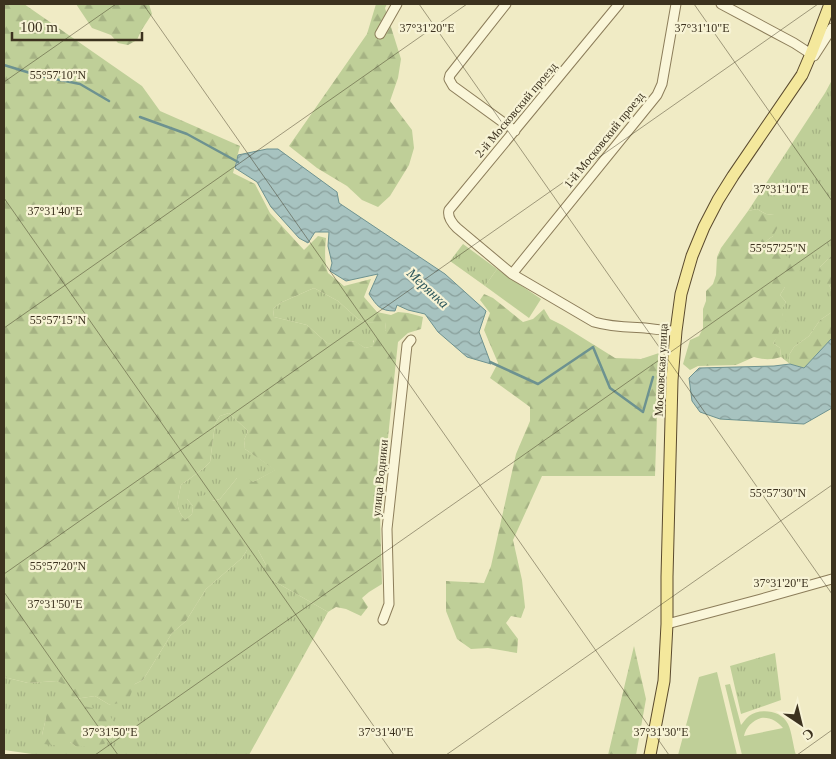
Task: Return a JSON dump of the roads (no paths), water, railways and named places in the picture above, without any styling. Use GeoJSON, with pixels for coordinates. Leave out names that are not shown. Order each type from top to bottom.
{"type":"FeatureCollection","features":[{"type":"Feature","properties":{"kind":"main road"},"geometry":{"type":"LineString","coordinates":[[802,75],[812,54],[830,4]]}},
{"type":"Feature","properties":{"kind":"main road","name":"Московская улица"},"geometry":{"type":"LineString","coordinates":[[650,755],[664,681],[668,624],[672,380],[681,294],[692,256],[718,200],[802,75]]}},
{"type":"Feature","properties":{"kind":"street"},"geometry":{"type":"LineString","coordinates":[[380,34],[397,4]]}},
{"type":"Feature","properties":{"kind":"street"},"geometry":{"type":"LineString","coordinates":[[506,4],[450,74],[449,79],[453,86],[514,131]]}},
{"type":"Feature","properties":{"kind":"street","name":"2-й Московский проезд"},"geometry":{"type":"LineString","coordinates":[[619,4],[449,210],[448,216],[451,222],[462,232],[512,274],[594,322],[607,326],[676,331]]}},
{"type":"Feature","properties":{"kind":"street","name":"1-й Московский проезд"},"geometry":{"type":"LineString","coordinates":[[512,274],[657,95],[662,84],[676,4]]}},
{"type":"Feature","properties":{"kind":"street"},"geometry":{"type":"LineString","coordinates":[[722,4],[812,54]]}},
{"type":"Feature","properties":{"kind":"street","name":"Московская улица"},"geometry":{"type":"LineString","coordinates":[[802,75],[832,28]]}},
{"type":"Feature","properties":{"kind":"street","name":"улица Водники"},"geometry":{"type":"LineString","coordinates":[[383,620],[389,604],[387,528],[407,346],[411,340]]}},
{"type":"Feature","properties":{"kind":"street"},"geometry":{"type":"LineString","coordinates":[[668,624],[832,579]]}},
{"type":"Feature","properties":{"kind":"water"},"geometry":{"type":"Polygon","coordinates":[[[267,149],[278,149],[337,192],[339,203],[445,274],[486,311],[479,332],[491,364],[467,357],[438,332],[425,314],[397,305],[395,311],[379,307],[369,294],[378,274],[346,281],[330,271],[332,263],[328,246],[329,232],[315,232],[308,243],[299,238],[271,207],[257,182],[235,168],[238,155],[267,149]]]}},
{"type":"Feature","properties":{"kind":"water"},"geometry":{"type":"Polygon","coordinates":[[[832,338],[832,408],[804,424],[720,419],[700,412],[692,401],[689,378],[699,368],[790,364],[804,368],[832,338]]]}},
{"type":"Feature","properties":{"kind":"waterway","name":"Мерянка"},"geometry":{"type":"LineString","coordinates":[[4,65],[40,76],[80,84],[109,101]]}},
{"type":"Feature","properties":{"kind":"waterway","name":"Мерянка"},"geometry":{"type":"LineString","coordinates":[[140,117],[187,134],[238,162]]}},
{"type":"Feature","properties":{"kind":"waterway","name":"Мерянка"},"geometry":{"type":"LineString","coordinates":[[490,362],[538,384],[593,347],[610,388],[643,412],[653,377]]}}]}
